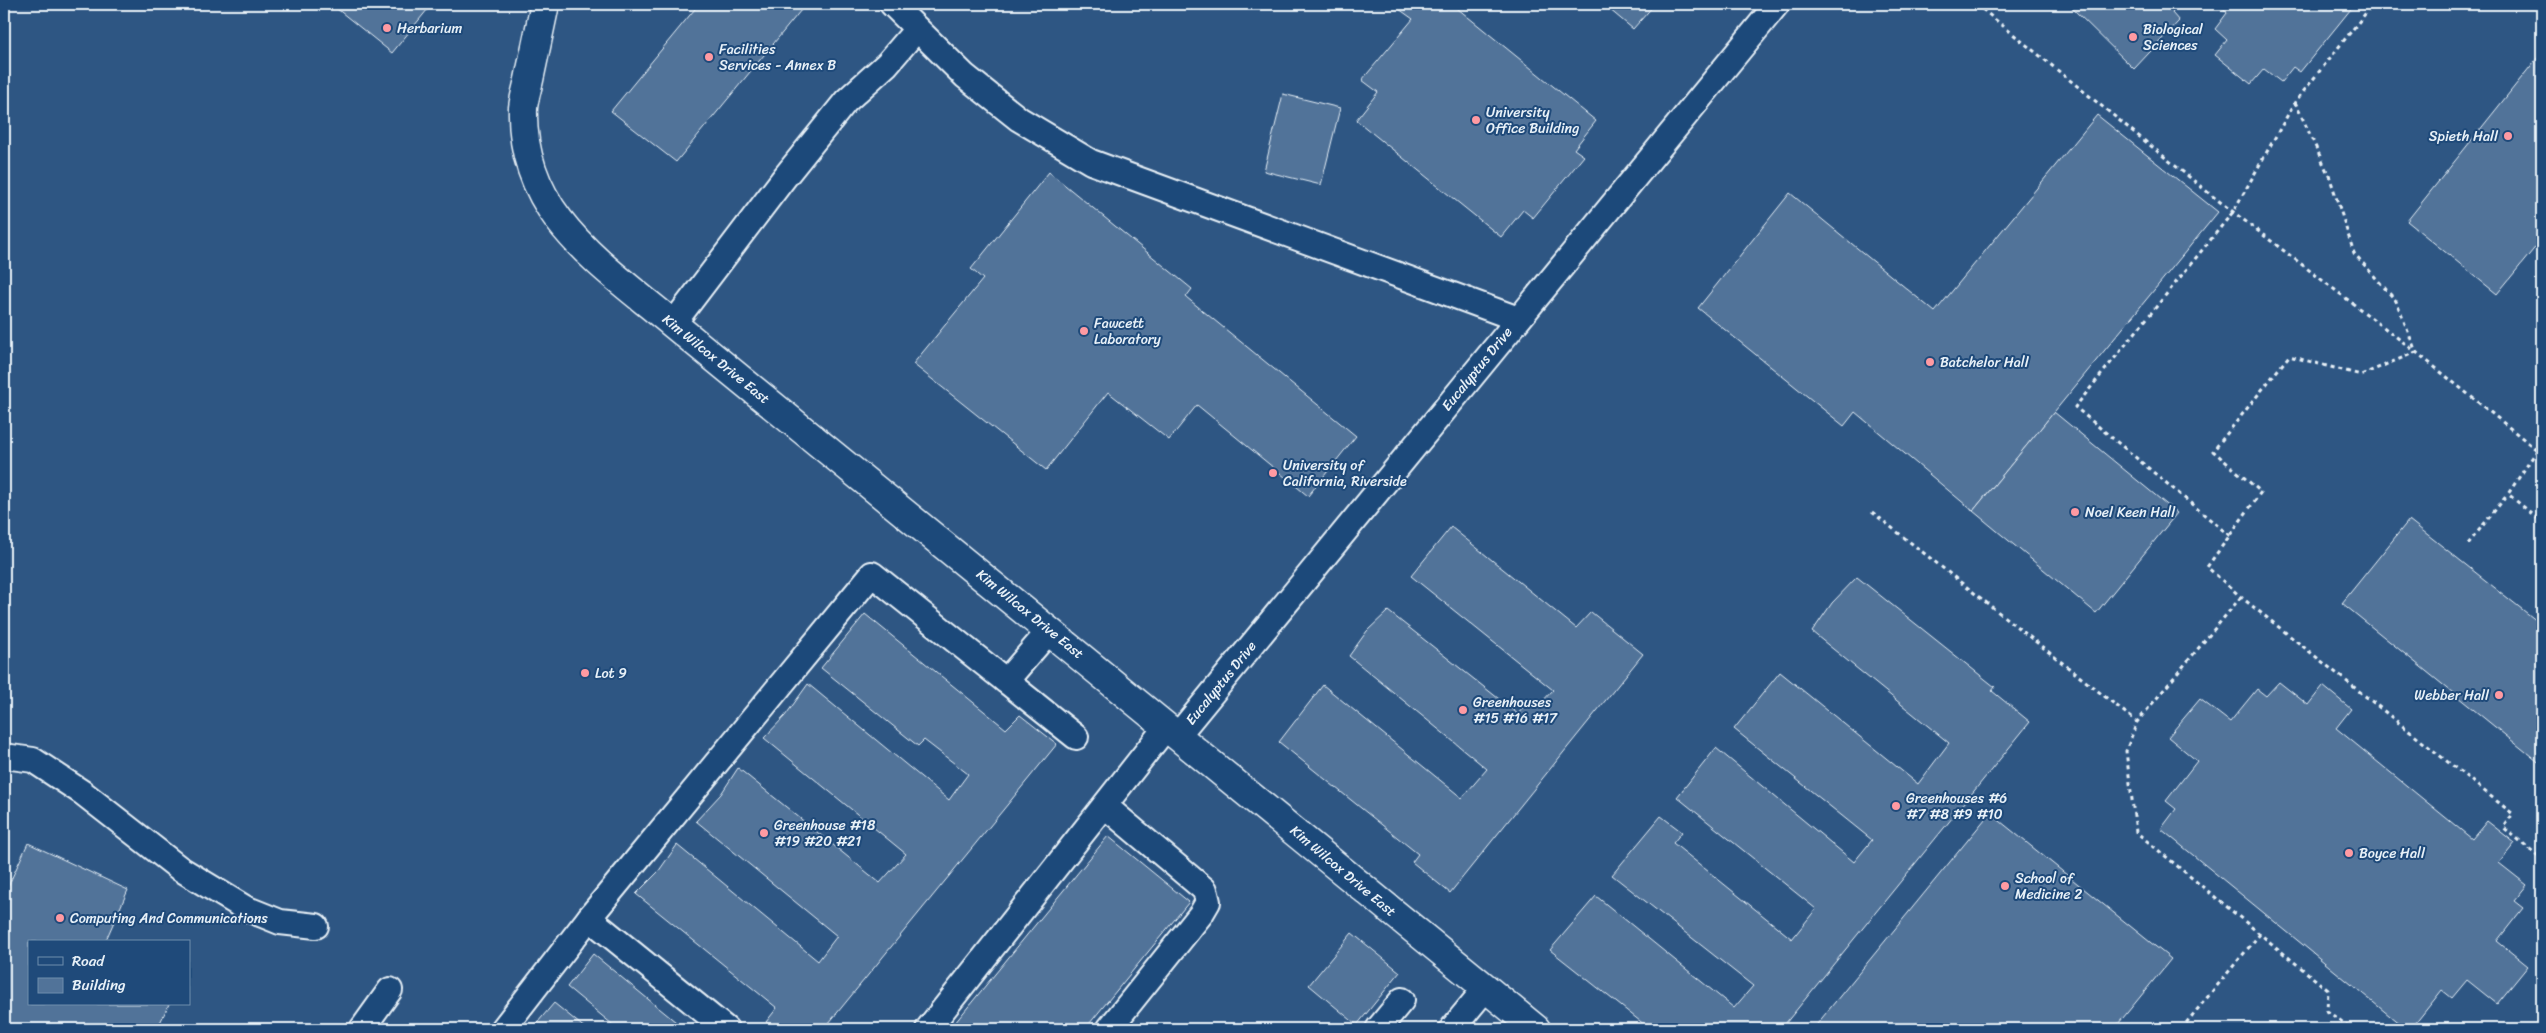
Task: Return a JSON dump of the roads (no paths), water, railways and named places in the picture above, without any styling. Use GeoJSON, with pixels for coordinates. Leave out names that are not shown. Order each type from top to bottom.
{"type":"FeatureCollection","features":[{"type":"Feature","properties":{"kind":"street","name":"Kim Wilcox Drive East"},"geometry":{"type":"LineString","coordinates":[[545,4],[523,107],[525,153],[537,187],[558,220],[579,244],[673,324],[1050,630],[1536,1029]]}},
{"type":"Feature","properties":{"kind":"lane"},"geometry":{"type":"LineString","coordinates":[[892,4],[965,76],[1019,119],[1091,162],[1518,319]]}},
{"type":"Feature","properties":{"kind":"lane","name":"Eucalyptus Drive"},"geometry":{"type":"LineString","coordinates":[[928,1029],[1105,806],[1173,731],[1518,319],[1777,4]]}},
{"type":"Feature","properties":{"kind":"lane"},"geometry":{"type":"LineString","coordinates":[[673,324],[784,178],[846,101],[887,64],[917,29]]}},
{"type":"Feature","properties":{"kind":"lane"},"geometry":{"type":"LineString","coordinates":[[503,1029],[589,918],[872,574],[1076,738]]}},
{"type":"Feature","properties":{"kind":"lane"},"geometry":{"type":"LineString","coordinates":[[1006,681],[1050,630]]}},
{"type":"Feature","properties":{"kind":"lane"},"geometry":{"type":"LineString","coordinates":[[4,756],[33,760],[82,793],[179,868],[245,908],[280,922],[316,926]]}},
{"type":"Feature","properties":{"kind":"lane"},"geometry":{"type":"LineString","coordinates":[[1105,806],[1206,890],[1208,902],[1201,914],[1110,1029]]}},
{"type":"Feature","properties":{"kind":"lane"},"geometry":{"type":"LineString","coordinates":[[589,918],[726,1029]]}},
{"type":"Feature","properties":{"kind":"lane"},"geometry":{"type":"LineString","coordinates":[[1452,1029],[1485,989]]}},
{"type":"Feature","properties":{"kind":"lane"},"geometry":{"type":"LineString","coordinates":[[362,1029],[390,990]]}},
{"type":"Feature","properties":{"kind":"lane"},"geometry":{"type":"LineString","coordinates":[[1378,1029],[1402,1000]]}},
{"type":"Feature","properties":{"kind":"place","name":"Herbarium"},"geometry":{"type":"Point","coordinates":[387,28]}},
{"type":"Feature","properties":{"kind":"place","name":"Biological Sciences"},"geometry":{"type":"Point","coordinates":[2133,37]}},
{"type":"Feature","properties":{"kind":"place","name":"Facilities Services - Annex B"},"geometry":{"type":"Point","coordinates":[709,57]}},
{"type":"Feature","properties":{"kind":"place","name":"University Office Building"},"geometry":{"type":"Point","coordinates":[1476,120]}},
{"type":"Feature","properties":{"kind":"place","name":"Spieth Hall"},"geometry":{"type":"Point","coordinates":[2508,136]}},
{"type":"Feature","properties":{"kind":"place","name":"Fawcett Laboratory"},"geometry":{"type":"Point","coordinates":[1084,331]}},
{"type":"Feature","properties":{"kind":"place","name":"Batchelor Hall"},"geometry":{"type":"Point","coordinates":[1930,362]}},
{"type":"Feature","properties":{"kind":"place","name":"University of California, Riverside"},"geometry":{"type":"Point","coordinates":[1273,473]}},
{"type":"Feature","properties":{"kind":"place","name":"Noel Keen Hall"},"geometry":{"type":"Point","coordinates":[2075,512]}},
{"type":"Feature","properties":{"kind":"place","name":"Lot 9"},"geometry":{"type":"Point","coordinates":[585,673]}},
{"type":"Feature","properties":{"kind":"place","name":"Webber Hall"},"geometry":{"type":"Point","coordinates":[2499,695]}},
{"type":"Feature","properties":{"kind":"place","name":"Greenhouses #15 #16 #17"},"geometry":{"type":"Point","coordinates":[1463,710]}},
{"type":"Feature","properties":{"kind":"place","name":"Greenhouses #6 #7 #8 #9 #10"},"geometry":{"type":"Point","coordinates":[1896,806]}},
{"type":"Feature","properties":{"kind":"place","name":"Greenhouse #18 #19 #20 #21"},"geometry":{"type":"Point","coordinates":[764,833]}},
{"type":"Feature","properties":{"kind":"place","name":"Boyce Hall"},"geometry":{"type":"Point","coordinates":[2349,853]}},
{"type":"Feature","properties":{"kind":"place","name":"School of Medicine 2"},"geometry":{"type":"Point","coordinates":[2005,886]}},
{"type":"Feature","properties":{"kind":"place","name":"Computing And Communications"},"geometry":{"type":"Point","coordinates":[60,918]}}]}
